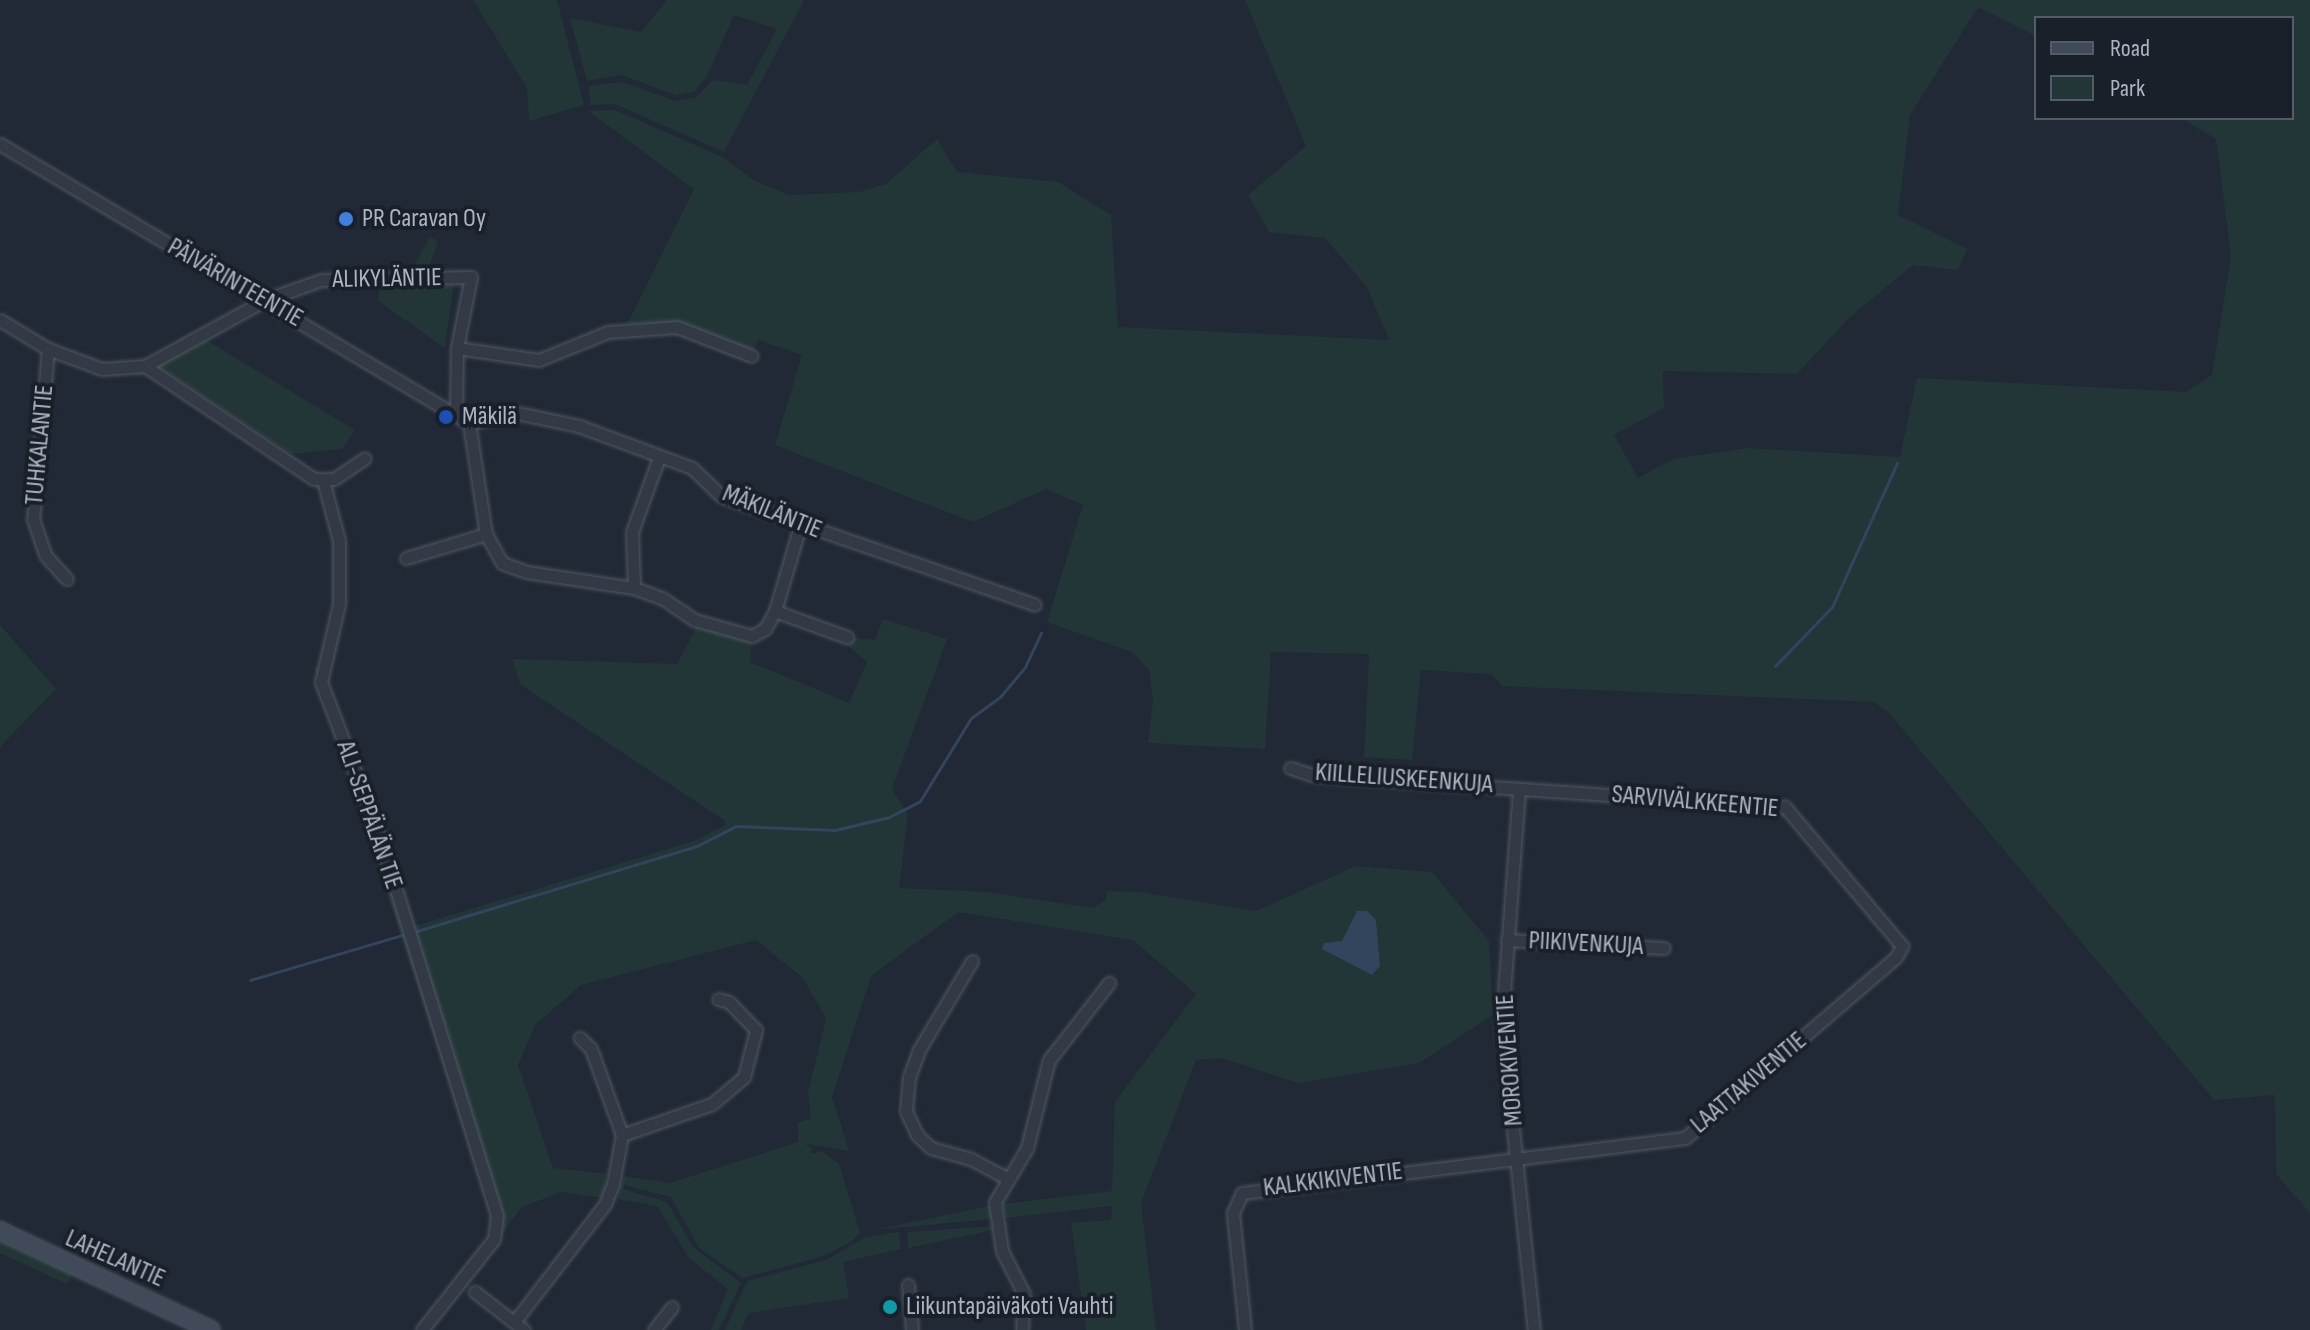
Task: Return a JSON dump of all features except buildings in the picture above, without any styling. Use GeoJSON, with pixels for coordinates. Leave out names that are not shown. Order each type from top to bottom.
{"type":"FeatureCollection","features":[{"type":"Feature","properties":{"kind":"main road","name":"LAHELANTIE"},"geometry":{"type":"LineString","coordinates":[[0,1231],[211,1330]]}},
{"type":"Feature","properties":{"kind":"street","name":"PÄIVÄRINTEENTIE"},"geometry":{"type":"LineString","coordinates":[[0,144],[469,423]]}},
{"type":"Feature","properties":{"kind":"street","name":"ALIKYLÄNTIE"},"geometry":{"type":"LineString","coordinates":[[0,320],[48,349],[102,369],[145,366],[265,300],[321,280],[471,277],[457,348]]}},
{"type":"Feature","properties":{"kind":"street"},"geometry":{"type":"LineString","coordinates":[[456,413],[457,348],[539,360],[608,332],[677,327],[752,356]]}},
{"type":"Feature","properties":{"kind":"street","name":"TUHKALANTIE"},"geometry":{"type":"LineString","coordinates":[[48,349],[33,519],[46,556],[67,579]]}},
{"type":"Feature","properties":{"kind":"street"},"geometry":{"type":"LineString","coordinates":[[145,366],[274,454],[323,480],[365,458]]}},
{"type":"Feature","properties":{"kind":"street","name":"MÄKILÄNTIE"},"geometry":{"type":"LineString","coordinates":[[469,423],[517,413],[579,426],[692,468],[721,496],[800,526],[1035,605]]}},
{"type":"Feature","properties":{"kind":"street"},"geometry":{"type":"LineString","coordinates":[[469,423],[486,534],[502,563],[634,588],[662,598],[695,620],[752,636],[765,629],[775,611],[800,526]]}},
{"type":"Feature","properties":{"kind":"street"},"geometry":{"type":"LineString","coordinates":[[634,588],[632,532],[659,457]]}},
{"type":"Feature","properties":{"kind":"street","name":"ALI-SEPPÄLÄN TIE"},"geometry":{"type":"LineString","coordinates":[[323,480],[339,541],[339,604],[321,682],[378,831],[497,1215],[494,1239],[422,1330]]}},
{"type":"Feature","properties":{"kind":"street"},"geometry":{"type":"LineString","coordinates":[[406,558],[486,534]]}},
{"type":"Feature","properties":{"kind":"street"},"geometry":{"type":"LineString","coordinates":[[775,611],[847,637]]}},
{"type":"Feature","properties":{"kind":"street","name":"KIILLELIUSKEENKUJA"},"geometry":{"type":"LineString","coordinates":[[1290,768],[1312,775],[1519,789]]}},
{"type":"Feature","properties":{"kind":"street","name":"MOROKIVENTIE"},"geometry":{"type":"LineString","coordinates":[[1519,789],[1502,1022],[1534,1330]]}},
{"type":"Feature","properties":{"kind":"street","name":"SARVIVÄLKKEENTIE"},"geometry":{"type":"LineString","coordinates":[[1519,789],[1785,807],[1902,946]]}},
{"type":"Feature","properties":{"kind":"street","name":"PIIKIVENKUJA"},"geometry":{"type":"LineString","coordinates":[[1507,940],[1664,948]]}},
{"type":"Feature","properties":{"kind":"street","name":"LAATTAKIVENTIE"},"geometry":{"type":"LineString","coordinates":[[1517,1160],[1685,1138],[1896,957],[1902,946]]}},
{"type":"Feature","properties":{"kind":"street"},"geometry":{"type":"LineString","coordinates":[[972,961],[919,1050],[909,1077],[906,1111],[917,1135],[931,1148],[971,1159],[1006,1178]]}},
{"type":"Feature","properties":{"kind":"street"},"geometry":{"type":"LineString","coordinates":[[1022,1330],[1024,1294],[1002,1251],[995,1202],[1006,1178],[1027,1148],[1049,1060],[1109,983]]}},
{"type":"Feature","properties":{"kind":"street"},"geometry":{"type":"LineString","coordinates":[[622,1135],[712,1104],[744,1077],[756,1030],[729,1002],[718,999]]}},
{"type":"Feature","properties":{"kind":"street"},"geometry":{"type":"LineString","coordinates":[[475,1292],[519,1326],[605,1204],[622,1135],[591,1049],[580,1038]]}},
{"type":"Feature","properties":{"kind":"street","name":"KALKKIKIVENTIE"},"geometry":{"type":"LineString","coordinates":[[1245,1330],[1233,1213],[1242,1193],[1517,1160]]}},
{"type":"Feature","properties":{"kind":"street"},"geometry":{"type":"LineString","coordinates":[[908,1285],[912,1330]]}},
{"type":"Feature","properties":{"kind":"street"},"geometry":{"type":"LineString","coordinates":[[654,1330],[672,1307]]}},
{"type":"Feature","properties":{"kind":"green space"},"geometry":{"type":"Polygon","coordinates":[[[473,0],[557,0],[584,105],[529,121],[527,88],[473,0]]]}},
{"type":"Feature","properties":{"kind":"green space"},"geometry":{"type":"Polygon","coordinates":[[[667,0],[804,0],[724,152],[615,104],[591,105],[588,86],[622,82],[675,101],[697,97],[713,80],[747,85],[777,29],[734,15],[707,76],[694,92],[675,95],[622,75],[587,81],[570,18],[641,32],[667,0]]]}},
{"type":"Feature","properties":{"kind":"green space"},"geometry":{"type":"Polygon","coordinates":[[[1245,0],[2310,0],[2310,1213],[2276,1174],[2275,1095],[2214,1100],[1888,712],[1874,702],[1502,686],[1491,674],[1421,670],[1412,760],[1364,757],[1369,654],[1271,652],[1265,749],[1148,743],[1153,700],[1149,670],[1132,652],[1047,622],[1083,505],[1046,489],[973,522],[775,445],[802,355],[758,340],[753,352],[681,324],[628,323],[694,189],[588,111],[615,110],[722,157],[755,181],[789,195],[859,192],[886,184],[937,139],[957,172],[1058,182],[1111,215],[1118,327],[1389,340],[1367,287],[1325,238],[1269,232],[1248,195],[1306,146],[1245,0]],[[1978,7],[1910,115],[1898,215],[1967,249],[1958,270],[1913,265],[1849,318],[1797,374],[1663,371],[1664,408],[1614,435],[1638,478],[1673,459],[1748,448],[1900,457],[1917,378],[2186,392],[2212,375],[2231,256],[2216,139],[2184,120],[2294,120],[2294,16],[2034,16],[2034,35],[1978,7]]]}},
{"type":"Feature","properties":{"kind":"green space"},"geometry":{"type":"Polygon","coordinates":[[[430,236],[438,242],[423,283],[454,282],[445,348],[377,300],[383,279],[409,276],[430,236]]]}},
{"type":"Feature","properties":{"kind":"green space"},"geometry":{"type":"Polygon","coordinates":[[[206,340],[355,430],[342,449],[291,454],[158,366],[206,340]]]}},
{"type":"Feature","properties":{"kind":"green space"},"geometry":{"type":"Polygon","coordinates":[[[883,619],[947,639],[892,789],[908,814],[899,888],[988,892],[1092,908],[1105,901],[1107,891],[1139,892],[1256,911],[1356,866],[1432,872],[1489,941],[1493,1015],[1419,1063],[1298,1083],[1222,1058],[1196,1060],[1141,1203],[1156,1330],[1086,1330],[1071,1223],[1111,1220],[1112,1206],[1006,1218],[1003,1204],[1112,1191],[1115,1102],[1196,994],[1133,940],[958,912],[871,976],[832,1097],[849,1151],[801,1143],[810,1146],[812,1154],[821,1151],[839,1164],[860,1233],[852,1241],[824,1256],[743,1278],[699,1248],[671,1197],[624,1185],[623,1189],[667,1202],[693,1247],[741,1283],[719,1330],[711,1330],[728,1289],[689,1258],[657,1206],[618,1199],[624,1176],[670,1183],[798,1142],[798,1122],[811,1119],[808,1093],[826,1018],[802,977],[756,940],[581,985],[535,1025],[518,1065],[553,1168],[607,1174],[603,1198],[561,1192],[522,1207],[499,1237],[314,667],[330,665],[327,685],[415,926],[694,841],[725,825],[724,820],[520,684],[512,659],[677,664],[700,621],[752,636],[750,662],[849,703],[867,662],[845,643],[847,637],[875,640],[883,619]]]}},
{"type":"Feature","properties":{"kind":"green space"},"geometry":{"type":"Polygon","coordinates":[[[0,625],[56,689],[0,747],[0,625]]]}},
{"type":"Feature","properties":{"kind":"green space"},"geometry":{"type":"Polygon","coordinates":[[[989,1206],[991,1219],[874,1230],[989,1206]]]}},
{"type":"Feature","properties":{"kind":"green space"},"geometry":{"type":"Polygon","coordinates":[[[0,1219],[78,1262],[67,1284],[0,1253],[0,1219]]]}},
{"type":"Feature","properties":{"kind":"green space"},"geometry":{"type":"Polygon","coordinates":[[[993,1226],[993,1230],[908,1248],[907,1232],[993,1226]]]}},
{"type":"Feature","properties":{"kind":"green space"},"geometry":{"type":"Polygon","coordinates":[[[899,1232],[901,1249],[843,1262],[849,1298],[749,1313],[741,1330],[725,1330],[747,1281],[826,1260],[866,1237],[899,1232]]]}},
{"type":"Feature","properties":{"kind":"water"},"geometry":{"type":"Polygon","coordinates":[[[1357,911],[1367,911],[1376,920],[1380,966],[1372,975],[1322,949],[1324,943],[1342,941],[1357,911]]]}},
{"type":"Feature","properties":{"kind":"waterway"},"geometry":{"type":"LineString","coordinates":[[1775,666],[1832,607],[1897,463]]}},
{"type":"Feature","properties":{"kind":"waterway"},"geometry":{"type":"LineString","coordinates":[[417,931],[697,846],[736,826],[835,830],[889,817],[920,801],[971,718],[1000,697],[1025,667],[1041,632]]}},
{"type":"Feature","properties":{"kind":"waterway"},"geometry":{"type":"LineString","coordinates":[[250,980],[402,935]]}},
{"type":"Feature","properties":{"kind":"place","name":"PR Caravan Oy"},"geometry":{"type":"Point","coordinates":[346,219]}},
{"type":"Feature","properties":{"kind":"place","name":"Mäkilä"},"geometry":{"type":"Point","coordinates":[446,417]}},
{"type":"Feature","properties":{"kind":"place","name":"Liikuntapäiväkoti Vauhti"},"geometry":{"type":"Point","coordinates":[890,1307]}}]}
